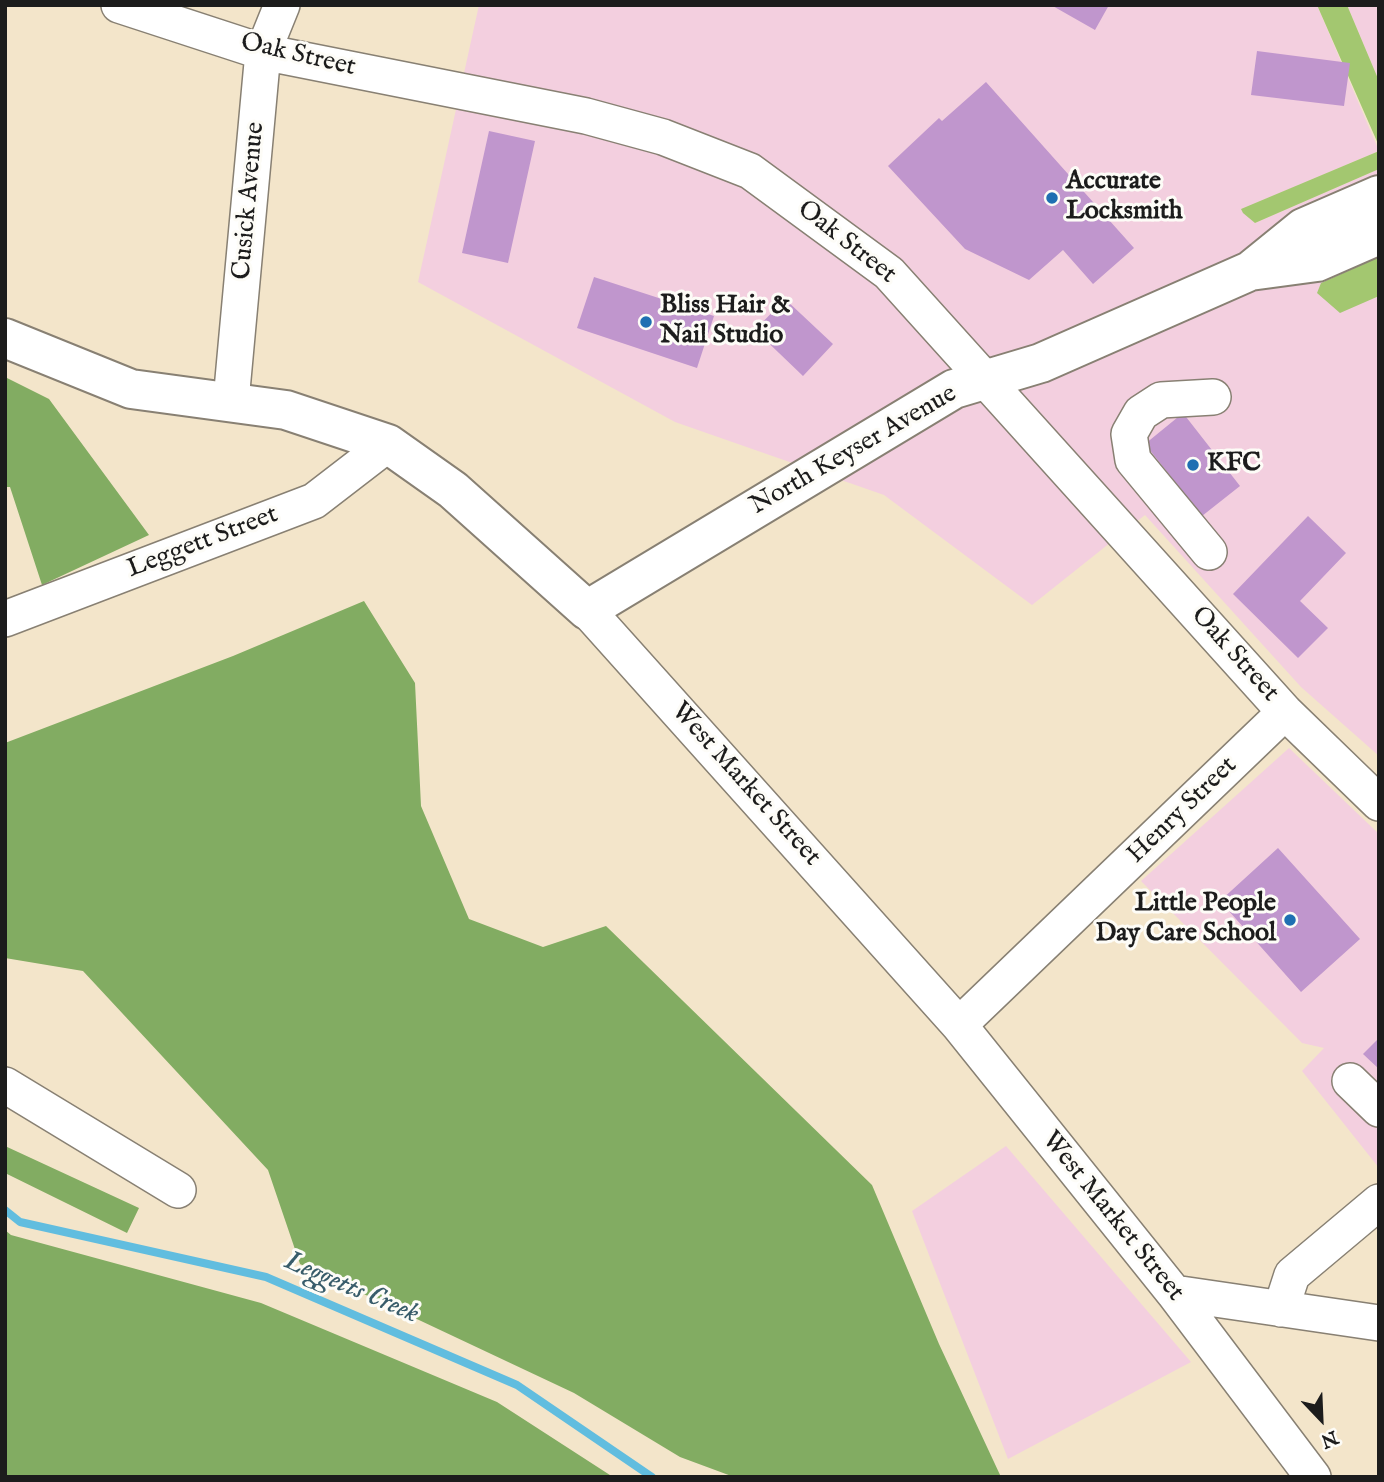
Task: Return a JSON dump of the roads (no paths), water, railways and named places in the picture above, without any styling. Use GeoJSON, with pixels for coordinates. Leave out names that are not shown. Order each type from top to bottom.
{"type":"FeatureCollection","features":[{"type":"Feature","properties":{"kind":"main road","name":"North Keyser Avenue"},"geometry":{"type":"LineString","coordinates":[[587,610],[954,389],[1041,363],[1250,271],[1303,228],[1379,195]]}},
{"type":"Feature","properties":{"kind":"main road","name":"North Keyser Avenue"},"geometry":{"type":"LineString","coordinates":[[1250,271],[1317,262],[1379,234]]}},
{"type":"Feature","properties":{"kind":"main road","name":"West Market Street"},"geometry":{"type":"LineString","coordinates":[[5,338],[131,389],[286,410],[388,444],[453,490],[587,610]]}},
{"type":"Feature","properties":{"kind":"street","name":"Oak Street"},"geometry":{"type":"LineString","coordinates":[[118,5],[264,52],[586,116],[663,137],[750,171],[889,273],[1285,712],[1379,803]]}},
{"type":"Feature","properties":{"kind":"street","name":"Cusick Avenue"},"geometry":{"type":"LineString","coordinates":[[231,401],[264,52],[282,5]]}},
{"type":"Feature","properties":{"kind":"street"},"geometry":{"type":"LineString","coordinates":[[1209,552],[1133,460],[1129,434],[1140,413],[1161,400],[1213,397]]}},
{"type":"Feature","properties":{"kind":"street","name":"Leggett Street"},"geometry":{"type":"LineString","coordinates":[[5,618],[314,501],[388,444]]}},
{"type":"Feature","properties":{"kind":"street","name":"West Market Street"},"geometry":{"type":"LineString","coordinates":[[587,610],[959,1025],[1174,1293],[1312,1477]]}},
{"type":"Feature","properties":{"kind":"street","name":"Henry Street"},"geometry":{"type":"LineString","coordinates":[[959,1025],[1285,712]]}},
{"type":"Feature","properties":{"kind":"street"},"geometry":{"type":"LineString","coordinates":[[1350,1080],[1379,1110]]}},
{"type":"Feature","properties":{"kind":"street"},"geometry":{"type":"LineString","coordinates":[[5,1085],[178,1190]]}},
{"type":"Feature","properties":{"kind":"street"},"geometry":{"type":"LineString","coordinates":[[1281,1309],[1292,1275],[1379,1202]]}},
{"type":"Feature","properties":{"kind":"street"},"geometry":{"type":"LineString","coordinates":[[1174,1293],[1379,1323]]}},
{"type":"Feature","properties":{"kind":"waterway","name":"Leggetts Creek"},"geometry":{"type":"LineString","coordinates":[[5,1210],[20,1222],[266,1277],[517,1385],[652,1477]]}},
{"type":"Feature","properties":{"kind":"place","name":"Accurate Locksmith"},"geometry":{"type":"Point","coordinates":[1052,198]}},
{"type":"Feature","properties":{"kind":"place","name":"Bliss Hair & Nail Studio"},"geometry":{"type":"Point","coordinates":[646,322]}},
{"type":"Feature","properties":{"kind":"place","name":"KFC"},"geometry":{"type":"Point","coordinates":[1193,465]}},
{"type":"Feature","properties":{"kind":"place","name":"Little People Day Care School"},"geometry":{"type":"Point","coordinates":[1290,920]}}]}
